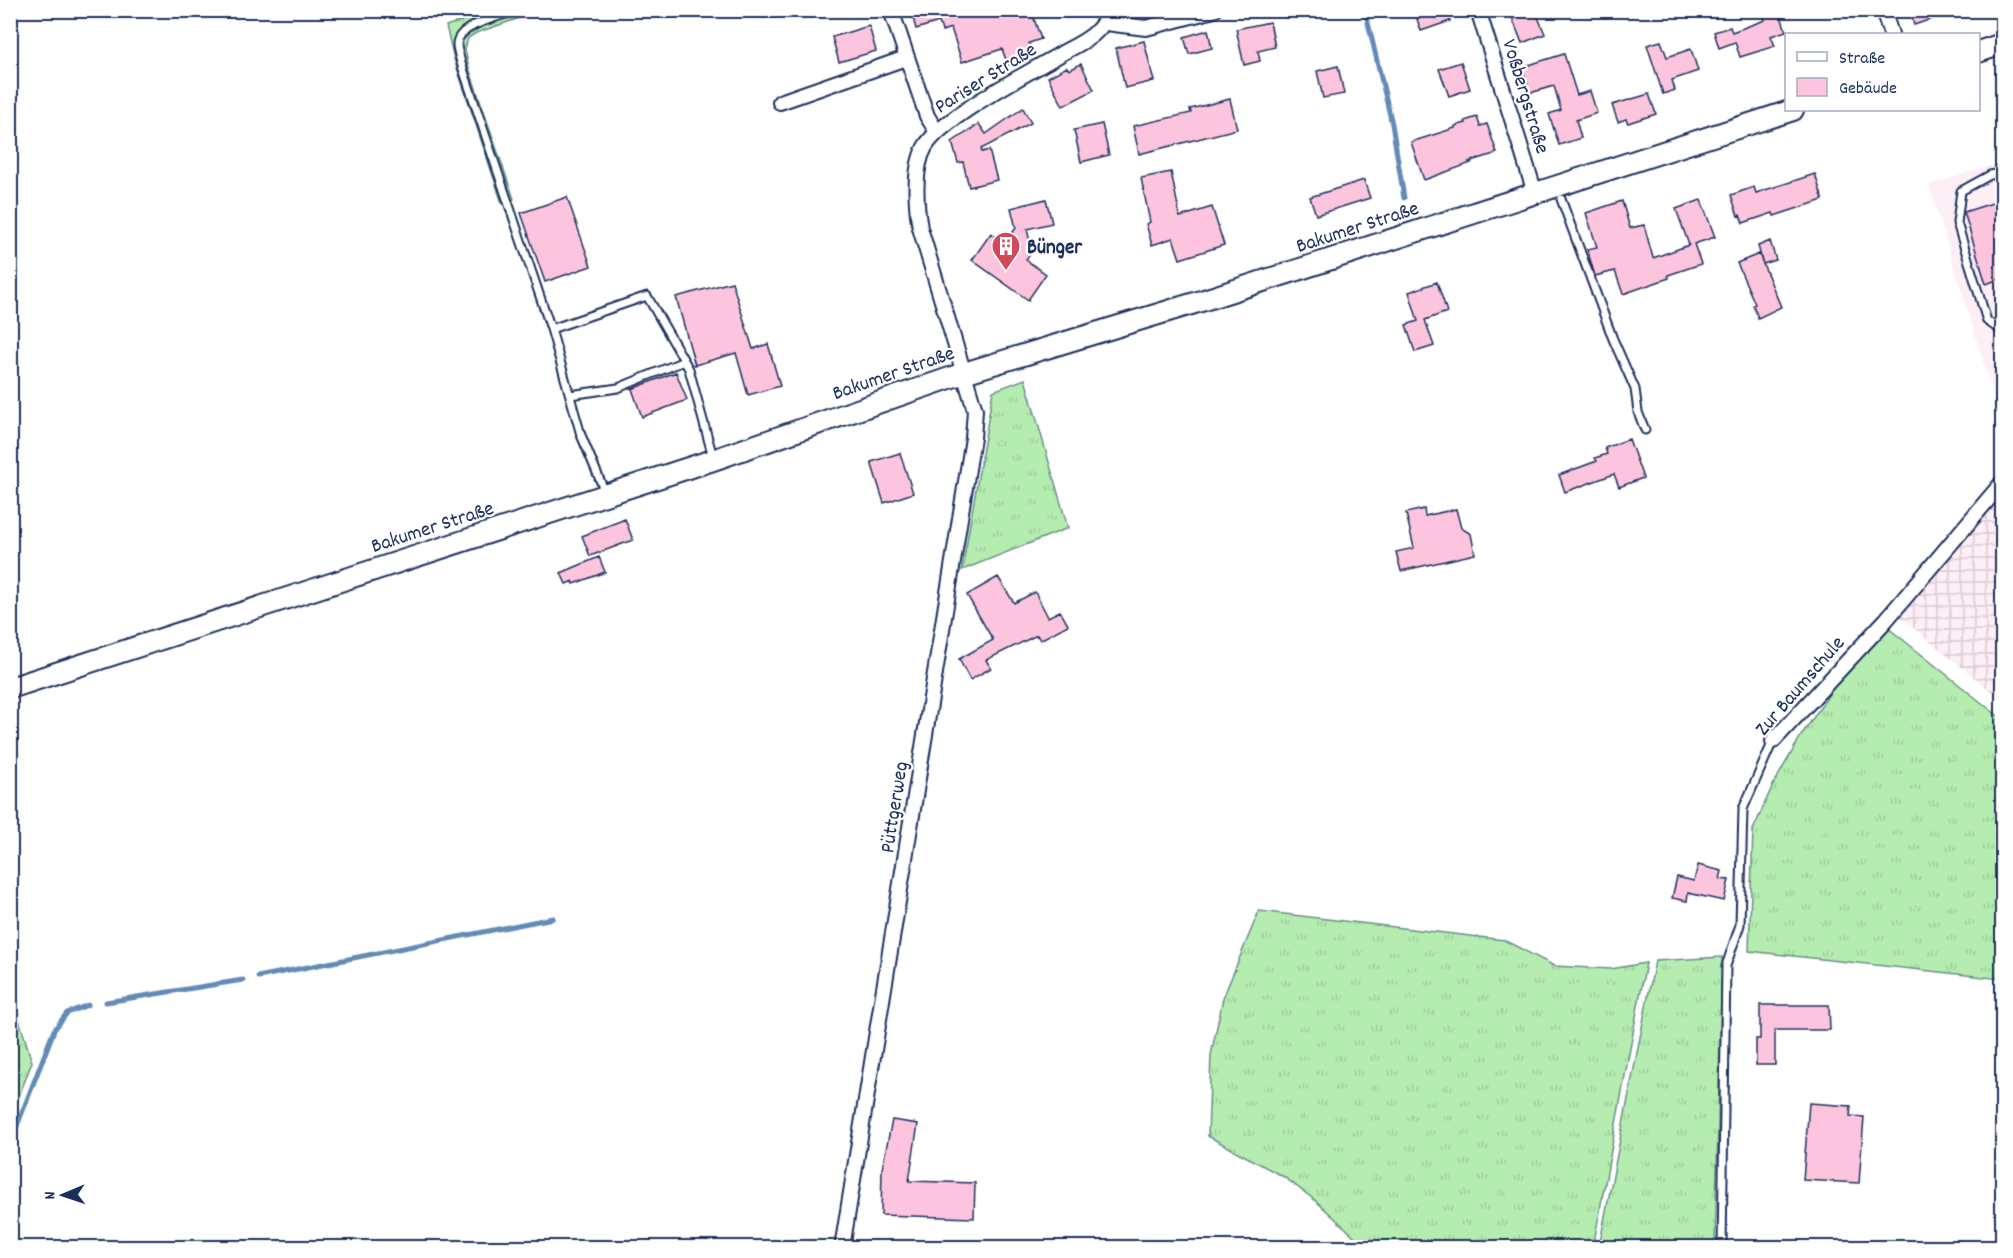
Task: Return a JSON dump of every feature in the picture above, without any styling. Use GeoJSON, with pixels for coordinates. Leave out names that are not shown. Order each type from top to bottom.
{"type":"FeatureCollection","features":[{"type":"Feature","properties":{"kind":"main road"},"geometry":{"type":"LineString","coordinates":[[1980,51],[2002,44]]}},
{"type":"Feature","properties":{"kind":"main road","name":"Bakumer Straße"},"geometry":{"type":"LineString","coordinates":[[10,688],[713,460],[964,373],[1198,302],[1790,111]]}},
{"type":"Feature","properties":{"kind":"street"},"geometry":{"type":"LineString","coordinates":[[891,10],[927,116],[937,132]]}},
{"type":"Feature","properties":{"kind":"street"},"geometry":{"type":"LineString","coordinates":[[1107,17],[1146,27],[1214,10]]}},
{"type":"Feature","properties":{"kind":"street","name":"Voßbergstraße"},"geometry":{"type":"LineString","coordinates":[[1478,10],[1535,193]]}},
{"type":"Feature","properties":{"kind":"street"},"geometry":{"type":"LineString","coordinates":[[1883,10],[1891,33]]}},
{"type":"Feature","properties":{"kind":"street","name":"Pariser Straße"},"geometry":{"type":"LineString","coordinates":[[964,373],[918,215],[916,201],[924,148],[937,132],[957,117],[1018,78],[1087,39],[1107,17]]}},
{"type":"Feature","properties":{"kind":"street"},"geometry":{"type":"LineString","coordinates":[[780,102],[906,58]]}},
{"type":"Feature","properties":{"kind":"street","name":"Püttgerweg"},"geometry":{"type":"LineString","coordinates":[[842,1248],[973,438],[975,410],[964,373]]}},
{"type":"Feature","properties":{"kind":"street","name":"Zur Baumschule"},"geometry":{"type":"LineString","coordinates":[[1773,741],[1886,620],[2002,483]]}},
{"type":"Feature","properties":{"kind":"lane"},"geometry":{"type":"LineString","coordinates":[[519,10],[472,25],[461,34],[457,44],[461,63],[551,329],[581,435],[606,495]]}},
{"type":"Feature","properties":{"kind":"lane"},"geometry":{"type":"LineString","coordinates":[[2002,172],[1990,175],[1961,191],[1957,223],[1987,321],[2002,331]]}},
{"type":"Feature","properties":{"kind":"lane"},"geometry":{"type":"LineString","coordinates":[[1561,199],[1613,339],[1635,389],[1638,412],[1645,430]]}},
{"type":"Feature","properties":{"kind":"lane"},"geometry":{"type":"LineString","coordinates":[[551,329],[647,296],[689,369],[713,460]]}},
{"type":"Feature","properties":{"kind":"lane"},"geometry":{"type":"LineString","coordinates":[[570,395],[618,388],[684,360]]}},
{"type":"Feature","properties":{"kind":"lane","name":"Zur Baumschule"},"geometry":{"type":"LineString","coordinates":[[1722,1248],[1726,966],[1740,924],[1743,809],[1773,741]]}},
{"type":"Feature","properties":{"kind":"shaded area"},"geometry":{"type":"Polygon","coordinates":[[[2002,162],[2002,423],[1929,185],[2002,162]]]}},
{"type":"Feature","properties":{"kind":"shaded area"},"geometry":{"type":"Polygon","coordinates":[[[2002,496],[2002,700],[1900,617],[2002,496]]]}},
{"type":"Feature","properties":{"kind":"green space"},"geometry":{"type":"Polygon","coordinates":[[[490,11],[540,11],[476,33],[468,38],[465,49],[469,68],[514,199],[502,203],[454,59],[446,26],[490,11]]]}},
{"type":"Feature","properties":{"kind":"green space"},"geometry":{"type":"Polygon","coordinates":[[[1025,379],[1068,528],[962,570],[993,391],[1025,379]]]}},
{"type":"Feature","properties":{"kind":"green space"},"geometry":{"type":"Polygon","coordinates":[[[1887,627],[2002,719],[2002,979],[1749,951],[1753,830],[1772,787],[1801,736],[1836,684],[1887,627]]]}},
{"type":"Feature","properties":{"kind":"green space"},"geometry":{"type":"Polygon","coordinates":[[[1259,911],[1504,940],[1554,966],[1611,969],[1646,963],[1593,1247],[1366,1247],[1316,1201],[1284,1177],[1208,1136],[1211,1055],[1223,998],[1259,911]]]}},
{"type":"Feature","properties":{"kind":"green space"},"geometry":{"type":"Polygon","coordinates":[[[1722,957],[1715,1247],[1599,1247],[1655,961],[1722,957]]]}},
{"type":"Feature","properties":{"kind":"green space"},"geometry":{"type":"Polygon","coordinates":[[[10,990],[32,1062],[11,1117],[10,1117],[10,990]]]}},
{"type":"Feature","properties":{"kind":"building"},"geometry":{"type":"Polygon","coordinates":[[[911,10],[1031,10],[1041,39],[1029,43],[1033,56],[1008,65],[1002,49],[962,62],[951,28],[942,31],[939,22],[916,29],[911,10]]]}},
{"type":"Feature","properties":{"kind":"building"},"geometry":{"type":"Polygon","coordinates":[[[1414,10],[1447,10],[1450,21],[1421,31],[1414,10]]]}},
{"type":"Feature","properties":{"kind":"building"},"geometry":{"type":"Polygon","coordinates":[[[1509,10],[1535,10],[1545,34],[1522,43],[1509,10]]]}},
{"type":"Feature","properties":{"kind":"building"},"geometry":{"type":"Polygon","coordinates":[[[1762,10],[1779,10],[1786,31],[1771,36],[1775,46],[1740,57],[1735,42],[1719,48],[1714,32],[1730,27],[1732,32],[1765,20],[1762,10]]]}},
{"type":"Feature","properties":{"kind":"building"},"geometry":{"type":"Polygon","coordinates":[[[1909,10],[1950,10],[1950,13],[1914,25],[1909,10]]]}},
{"type":"Feature","properties":{"kind":"building"},"geometry":{"type":"Polygon","coordinates":[[[1270,22],[1275,47],[1258,51],[1260,61],[1244,65],[1236,29],[1270,22]]]}},
{"type":"Feature","properties":{"kind":"building"},"geometry":{"type":"Polygon","coordinates":[[[869,26],[876,51],[839,62],[832,37],[869,26]]]}},
{"type":"Feature","properties":{"kind":"building"},"geometry":{"type":"Polygon","coordinates":[[[1208,30],[1212,48],[1189,54],[1184,37],[1208,30]]]}},
{"type":"Feature","properties":{"kind":"building"},"geometry":{"type":"Polygon","coordinates":[[[1144,41],[1154,81],[1125,88],[1116,48],[1144,41]]]}},
{"type":"Feature","properties":{"kind":"building"},"geometry":{"type":"Polygon","coordinates":[[[1661,41],[1667,57],[1691,49],[1698,71],[1672,80],[1675,90],[1663,94],[1647,45],[1661,41]]]}},
{"type":"Feature","properties":{"kind":"building"},"geometry":{"type":"Polygon","coordinates":[[[1564,54],[1577,95],[1590,91],[1597,113],[1576,120],[1581,138],[1559,145],[1549,114],[1561,110],[1554,86],[1530,93],[1522,67],[1564,54]]]}},
{"type":"Feature","properties":{"kind":"building"},"geometry":{"type":"Polygon","coordinates":[[[1461,62],[1470,89],[1449,96],[1439,69],[1461,62]]]}},
{"type":"Feature","properties":{"kind":"building"},"geometry":{"type":"Polygon","coordinates":[[[1081,64],[1094,90],[1063,106],[1048,77],[1067,67],[1069,70],[1081,64]]]}},
{"type":"Feature","properties":{"kind":"building"},"geometry":{"type":"Polygon","coordinates":[[[1338,66],[1344,94],[1323,98],[1317,71],[1338,66]]]}},
{"type":"Feature","properties":{"kind":"building"},"geometry":{"type":"Polygon","coordinates":[[[1649,94],[1656,114],[1628,123],[1626,119],[1618,122],[1612,105],[1649,94]]]}},
{"type":"Feature","properties":{"kind":"building"},"geometry":{"type":"Polygon","coordinates":[[[1230,99],[1237,129],[1139,154],[1133,126],[1191,113],[1190,109],[1230,99]]]}},
{"type":"Feature","properties":{"kind":"building"},"geometry":{"type":"Polygon","coordinates":[[[1023,108],[1031,123],[981,149],[982,152],[989,150],[997,180],[969,187],[963,162],[958,163],[952,142],[979,124],[986,134],[1023,108]]]}},
{"type":"Feature","properties":{"kind":"building"},"geometry":{"type":"Polygon","coordinates":[[[1477,117],[1480,126],[1487,124],[1497,153],[1424,180],[1411,142],[1455,128],[1477,117]]]}},
{"type":"Feature","properties":{"kind":"building"},"geometry":{"type":"Polygon","coordinates":[[[1102,124],[1109,155],[1081,162],[1074,130],[1102,124]]]}},
{"type":"Feature","properties":{"kind":"building"},"geometry":{"type":"Polygon","coordinates":[[[1171,172],[1180,217],[1212,207],[1224,245],[1180,259],[1173,238],[1152,245],[1146,224],[1150,222],[1141,178],[1171,172]]]}},
{"type":"Feature","properties":{"kind":"building"},"geometry":{"type":"Polygon","coordinates":[[[1815,174],[1823,200],[1774,216],[1773,213],[1743,223],[1740,215],[1738,216],[1731,195],[1754,187],[1756,193],[1815,174]]]}},
{"type":"Feature","properties":{"kind":"building"},"geometry":{"type":"Polygon","coordinates":[[[1364,180],[1370,198],[1316,215],[1310,197],[1364,180]]]}},
{"type":"Feature","properties":{"kind":"building"},"geometry":{"type":"Polygon","coordinates":[[[567,197],[591,266],[545,282],[521,213],[567,197]]]}},
{"type":"Feature","properties":{"kind":"building"},"geometry":{"type":"Polygon","coordinates":[[[1046,199],[1052,223],[1027,229],[1032,251],[1026,260],[1046,274],[1028,300],[972,260],[991,233],[1005,243],[1016,228],[1011,208],[1046,199]]]}},
{"type":"Feature","properties":{"kind":"building"},"geometry":{"type":"Polygon","coordinates":[[[1701,200],[1715,237],[1694,244],[1701,264],[1623,294],[1615,271],[1595,276],[1587,249],[1597,247],[1586,213],[1622,201],[1630,228],[1644,225],[1653,258],[1689,245],[1676,209],[1701,200]]]}},
{"type":"Feature","properties":{"kind":"building"},"geometry":{"type":"Polygon","coordinates":[[[2002,200],[2002,278],[1986,284],[1964,212],[2002,200]]]}},
{"type":"Feature","properties":{"kind":"building"},"geometry":{"type":"Polygon","coordinates":[[[1770,241],[1776,260],[1763,264],[1758,246],[1770,241]]]}},
{"type":"Feature","properties":{"kind":"building"},"geometry":{"type":"Polygon","coordinates":[[[1759,254],[1781,307],[1758,318],[1753,305],[1755,304],[1737,263],[1759,254]]]}},
{"type":"Feature","properties":{"kind":"building"},"geometry":{"type":"Polygon","coordinates":[[[732,282],[753,349],[768,344],[780,386],[748,395],[736,353],[695,365],[676,297],[732,282]]]}},
{"type":"Feature","properties":{"kind":"building"},"geometry":{"type":"Polygon","coordinates":[[[1437,282],[1447,312],[1425,320],[1434,346],[1415,352],[1406,325],[1418,321],[1409,292],[1437,282]]]}},
{"type":"Feature","properties":{"kind":"building"},"geometry":{"type":"Polygon","coordinates":[[[676,372],[687,400],[642,417],[632,389],[676,372]]]}},
{"type":"Feature","properties":{"kind":"building"},"geometry":{"type":"Polygon","coordinates":[[[1629,439],[1643,478],[1619,487],[1614,474],[1565,492],[1559,475],[1597,461],[1595,458],[1607,454],[1605,448],[1629,439]]]}},
{"type":"Feature","properties":{"kind":"building"},"geometry":{"type":"Polygon","coordinates":[[[900,453],[913,493],[884,503],[871,462],[900,453]]]}},
{"type":"Feature","properties":{"kind":"building"},"geometry":{"type":"Polygon","coordinates":[[[1424,509],[1425,516],[1456,509],[1461,528],[1471,534],[1475,554],[1401,571],[1396,552],[1414,548],[1406,513],[1424,509]]]}},
{"type":"Feature","properties":{"kind":"building"},"geometry":{"type":"Polygon","coordinates":[[[625,519],[633,540],[590,556],[582,536],[625,519]]]}},
{"type":"Feature","properties":{"kind":"building"},"geometry":{"type":"Polygon","coordinates":[[[599,557],[605,572],[574,584],[573,581],[566,584],[561,573],[599,557]]]}},
{"type":"Feature","properties":{"kind":"building"},"geometry":{"type":"Polygon","coordinates":[[[998,577],[1014,603],[1035,592],[1048,617],[1060,611],[1068,625],[1040,640],[1037,635],[986,660],[991,668],[970,680],[959,659],[993,640],[967,595],[998,577]]]}},
{"type":"Feature","properties":{"kind":"building"},"geometry":{"type":"Polygon","coordinates":[[[1698,865],[1722,871],[1720,879],[1729,880],[1724,901],[1688,893],[1687,901],[1672,898],[1677,877],[1694,881],[1698,865]]]}},
{"type":"Feature","properties":{"kind":"building"},"geometry":{"type":"Polygon","coordinates":[[[1760,1005],[1829,1005],[1830,1030],[1775,1030],[1775,1065],[1756,1065],[1756,1039],[1760,1039],[1760,1005]]]}},
{"type":"Feature","properties":{"kind":"building"},"geometry":{"type":"Polygon","coordinates":[[[1809,1103],[1851,1106],[1850,1116],[1864,1117],[1859,1183],[1803,1180],[1809,1103]]]}},
{"type":"Feature","properties":{"kind":"building"},"geometry":{"type":"Polygon","coordinates":[[[892,1120],[918,1124],[909,1181],[975,1183],[974,1218],[881,1215],[882,1169],[892,1120]]]}},
{"type":"Feature","properties":{"kind":"waterway"},"geometry":{"type":"LineString","coordinates":[[1365,10],[1392,124],[1404,198]]}},
{"type":"Feature","properties":{"kind":"waterway"},"geometry":{"type":"LineString","coordinates":[[258,977],[553,918]]}},
{"type":"Feature","properties":{"kind":"waterway"},"geometry":{"type":"LineString","coordinates":[[106,1002],[243,980]]}},
{"type":"Feature","properties":{"kind":"waterway"},"geometry":{"type":"LineString","coordinates":[[10,1144],[54,1030],[67,1013],[88,1005]]}},
{"type":"Feature","properties":{"kind":"place","name":"Bünger"},"geometry":{"type":"Point","coordinates":[1006,272]}}]}
